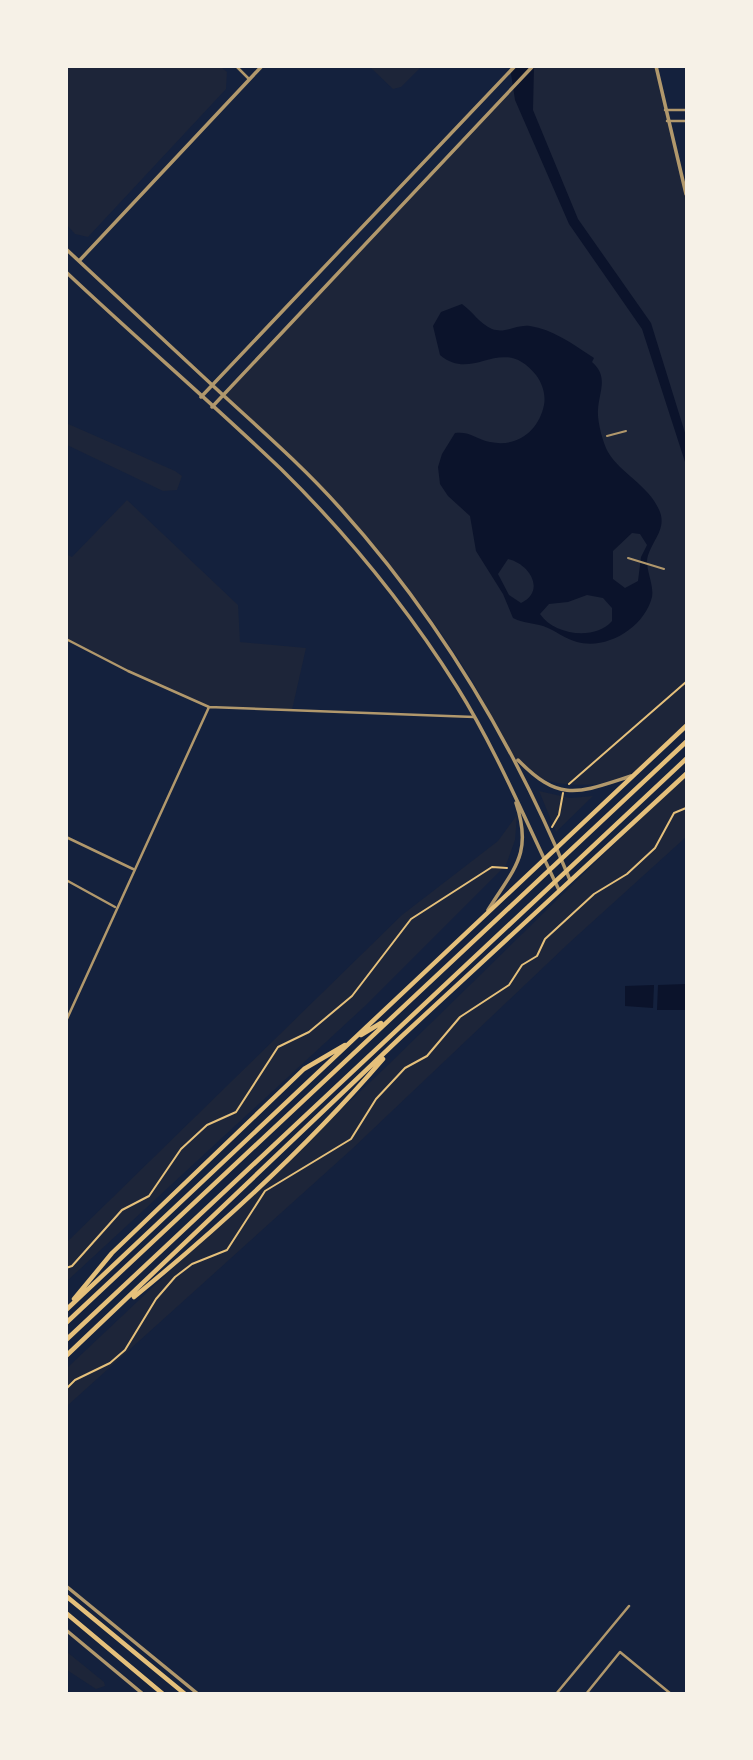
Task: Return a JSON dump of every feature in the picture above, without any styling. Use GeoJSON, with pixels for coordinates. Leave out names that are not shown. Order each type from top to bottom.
{"type":"FeatureCollection","features":[{"type":"Feature","properties":{"kind":"main road"},"geometry":{"type":"LineString","coordinates":[[66,1309],[543,858],[687,726]]}},
{"type":"Feature","properties":{"kind":"main road"},"geometry":{"type":"LineString","coordinates":[[66,1323],[687,742]]}},
{"type":"Feature","properties":{"kind":"main road"},"geometry":{"type":"LineString","coordinates":[[66,1340],[687,759]]}},
{"type":"Feature","properties":{"kind":"main road"},"geometry":{"type":"LineString","coordinates":[[66,1356],[401,1037],[687,774]]}},
{"type":"Feature","properties":{"kind":"main road"},"geometry":{"type":"LineString","coordinates":[[109,1316],[188,1253],[349,1098],[440,991]]}},
{"type":"Feature","properties":{"kind":"main road"},"geometry":{"type":"LineString","coordinates":[[66,1309],[112,1253],[304,1069],[390,1017]]}},
{"type":"Feature","properties":{"kind":"main road"},"geometry":{"type":"LineString","coordinates":[[66,1596],[185,1693]]}},
{"type":"Feature","properties":{"kind":"main road"},"geometry":{"type":"LineString","coordinates":[[66,1614],[163,1693]]}},
{"type":"Feature","properties":{"kind":"street"},"geometry":{"type":"LineString","coordinates":[[236,66],[250,79]]}},
{"type":"Feature","properties":{"kind":"street"},"geometry":{"type":"LineString","coordinates":[[79,261],[262,66]]}},
{"type":"Feature","properties":{"kind":"street"},"geometry":{"type":"LineString","coordinates":[[201,397],[515,66]]}},
{"type":"Feature","properties":{"kind":"street"},"geometry":{"type":"LineString","coordinates":[[212,407],[533,66]]}},
{"type":"Feature","properties":{"kind":"street"},"geometry":{"type":"LineString","coordinates":[[656,66],[667,121],[687,194]]}},
{"type":"Feature","properties":{"kind":"street"},"geometry":{"type":"LineString","coordinates":[[665,110],[687,110]]}},
{"type":"Feature","properties":{"kind":"street"},"geometry":{"type":"LineString","coordinates":[[667,121],[687,121]]}},
{"type":"Feature","properties":{"kind":"street"},"geometry":{"type":"LineString","coordinates":[[66,249],[290,456],[340,507],[399,578],[447,643],[514,755],[571,882]]}},
{"type":"Feature","properties":{"kind":"street"},"geometry":{"type":"LineString","coordinates":[[66,272],[281,470],[348,541],[408,617],[474,717],[511,788],[559,892]]}},
{"type":"Feature","properties":{"kind":"street"},"geometry":{"type":"LineString","coordinates":[[607,436],[626,431]]}},
{"type":"Feature","properties":{"kind":"street"},"geometry":{"type":"LineString","coordinates":[[628,558],[664,569]]}},
{"type":"Feature","properties":{"kind":"street"},"geometry":{"type":"LineString","coordinates":[[66,639],[128,671],[209,707],[474,717]]}},
{"type":"Feature","properties":{"kind":"street"},"geometry":{"type":"LineString","coordinates":[[66,1021],[209,707]]}},
{"type":"Feature","properties":{"kind":"street"},"geometry":{"type":"LineString","coordinates":[[514,755],[540,782],[563,789],[586,791],[633,776]]}},
{"type":"Feature","properties":{"kind":"street"},"geometry":{"type":"LineString","coordinates":[[488,911],[515,868],[524,848],[524,827],[511,788]]}},
{"type":"Feature","properties":{"kind":"street"},"geometry":{"type":"LineString","coordinates":[[66,837],[134,870]]}},
{"type":"Feature","properties":{"kind":"street"},"geometry":{"type":"LineString","coordinates":[[66,880],[116,908]]}},
{"type":"Feature","properties":{"kind":"street"},"geometry":{"type":"LineString","coordinates":[[66,1586],[198,1693]]}},
{"type":"Feature","properties":{"kind":"street"},"geometry":{"type":"LineString","coordinates":[[556,1693],[629,1606]]}},
{"type":"Feature","properties":{"kind":"street"},"geometry":{"type":"LineString","coordinates":[[66,1630],[143,1693]]}},
{"type":"Feature","properties":{"kind":"street"},"geometry":{"type":"LineString","coordinates":[[131,1649],[136,1643]]}},
{"type":"Feature","properties":{"kind":"street"},"geometry":{"type":"LineString","coordinates":[[586,1693],[620,1652],[671,1693]]}},
{"type":"Feature","properties":{"kind":"path"},"geometry":{"type":"LineString","coordinates":[[549,831],[559,816],[563,789],[687,682]]}},
{"type":"Feature","properties":{"kind":"path"},"geometry":{"type":"LineString","coordinates":[[66,1389],[75,1380],[110,1363],[125,1350],[156,1299],[175,1277],[192,1264],[227,1250],[265,1191],[351,1139],[376,1099],[405,1068],[427,1056],[460,1017],[509,985],[522,965],[537,956],[545,939],[594,894],[628,874],[655,848],[674,813],[687,808]]}},
{"type":"Feature","properties":{"kind":"path"},"geometry":{"type":"LineString","coordinates":[[66,1268],[72,1266],[122,1210],[149,1196],[181,1149],[198,1133],[207,1125],[236,1112],[278,1047],[309,1032],[352,996],[411,919],[492,867],[515,868]]}},
{"type":"Feature","properties":{"kind":"shaded area"},"geometry":{"type":"Polygon","coordinates":[[[67,67],[221,67],[227,72],[226,89],[88,237],[75,234],[67,225],[67,67]]]}},
{"type":"Feature","properties":{"kind":"shaded area"},"geometry":{"type":"Polygon","coordinates":[[[370,67],[421,67],[401,87],[393,89],[370,67]]]}},
{"type":"Feature","properties":{"kind":"shaded area"},"geometry":{"type":"Polygon","coordinates":[[[510,67],[534,67],[533,110],[578,219],[651,323],[686,436],[686,465],[642,329],[569,224],[515,100],[510,67]]]}},
{"type":"Feature","properties":{"kind":"shaded area"},"geometry":{"type":"Polygon","coordinates":[[[533,67],[656,67],[686,194],[686,726],[653,761],[632,776],[598,784],[572,785],[548,781],[526,769],[516,759],[447,642],[390,566],[326,494],[223,395],[533,67]]]}},
{"type":"Feature","properties":{"kind":"shaded area"},"geometry":{"type":"Polygon","coordinates":[[[462,304],[492,329],[525,326],[546,330],[594,358],[592,362],[602,379],[598,415],[606,448],[620,467],[643,487],[655,503],[662,519],[647,561],[652,597],[641,618],[623,634],[600,643],[589,644],[568,639],[543,626],[513,618],[503,594],[476,551],[470,516],[448,496],[440,484],[438,467],[442,454],[455,433],[465,433],[485,441],[500,443],[518,440],[526,435],[541,414],[544,393],[536,375],[523,363],[511,358],[499,357],[464,364],[452,362],[440,355],[433,326],[441,312],[462,304]],[[632,533],[613,551],[613,579],[625,588],[638,581],[641,557],[647,545],[640,534],[632,533]],[[508,559],[498,574],[509,595],[521,603],[533,592],[532,578],[523,566],[516,562],[508,559]],[[587,595],[568,602],[549,604],[540,614],[555,627],[575,633],[596,631],[612,621],[612,608],[603,598],[587,595]]]}},
{"type":"Feature","properties":{"kind":"shaded area"},"geometry":{"type":"Polygon","coordinates":[[[66,423],[175,471],[182,476],[177,490],[163,491],[67,445],[66,423]]]}},
{"type":"Feature","properties":{"kind":"shaded area"},"geometry":{"type":"Polygon","coordinates":[[[127,500],[238,605],[240,642],[306,648],[292,710],[209,707],[128,671],[67,639],[66,554],[72,557],[127,500]]]}},
{"type":"Feature","properties":{"kind":"shaded area"},"geometry":{"type":"Polygon","coordinates":[[[686,774],[686,837],[569,943],[352,1149],[67,1406],[67,1368],[385,1068],[686,774]]]}},
{"type":"Feature","properties":{"kind":"shaded area"},"geometry":{"type":"Polygon","coordinates":[[[539,791],[570,798],[593,796],[556,832],[539,791]]]}},
{"type":"Feature","properties":{"kind":"shaded area"},"geometry":{"type":"Polygon","coordinates":[[[517,815],[515,840],[506,865],[365,1006],[67,1281],[67,1242],[402,915],[498,841],[517,815]]]}},
{"type":"Feature","properties":{"kind":"shaded area"},"geometry":{"type":"Polygon","coordinates":[[[686,984],[686,1010],[657,1010],[658,985],[686,984]]]}},
{"type":"Feature","properties":{"kind":"shaded area"},"geometry":{"type":"Polygon","coordinates":[[[654,985],[653,1008],[625,1006],[625,986],[654,985]]]}},
{"type":"Feature","properties":{"kind":"shaded area"},"geometry":{"type":"Polygon","coordinates":[[[67,1652],[104,1682],[105,1686],[96,1689],[67,1670],[67,1652]]]}}]}
